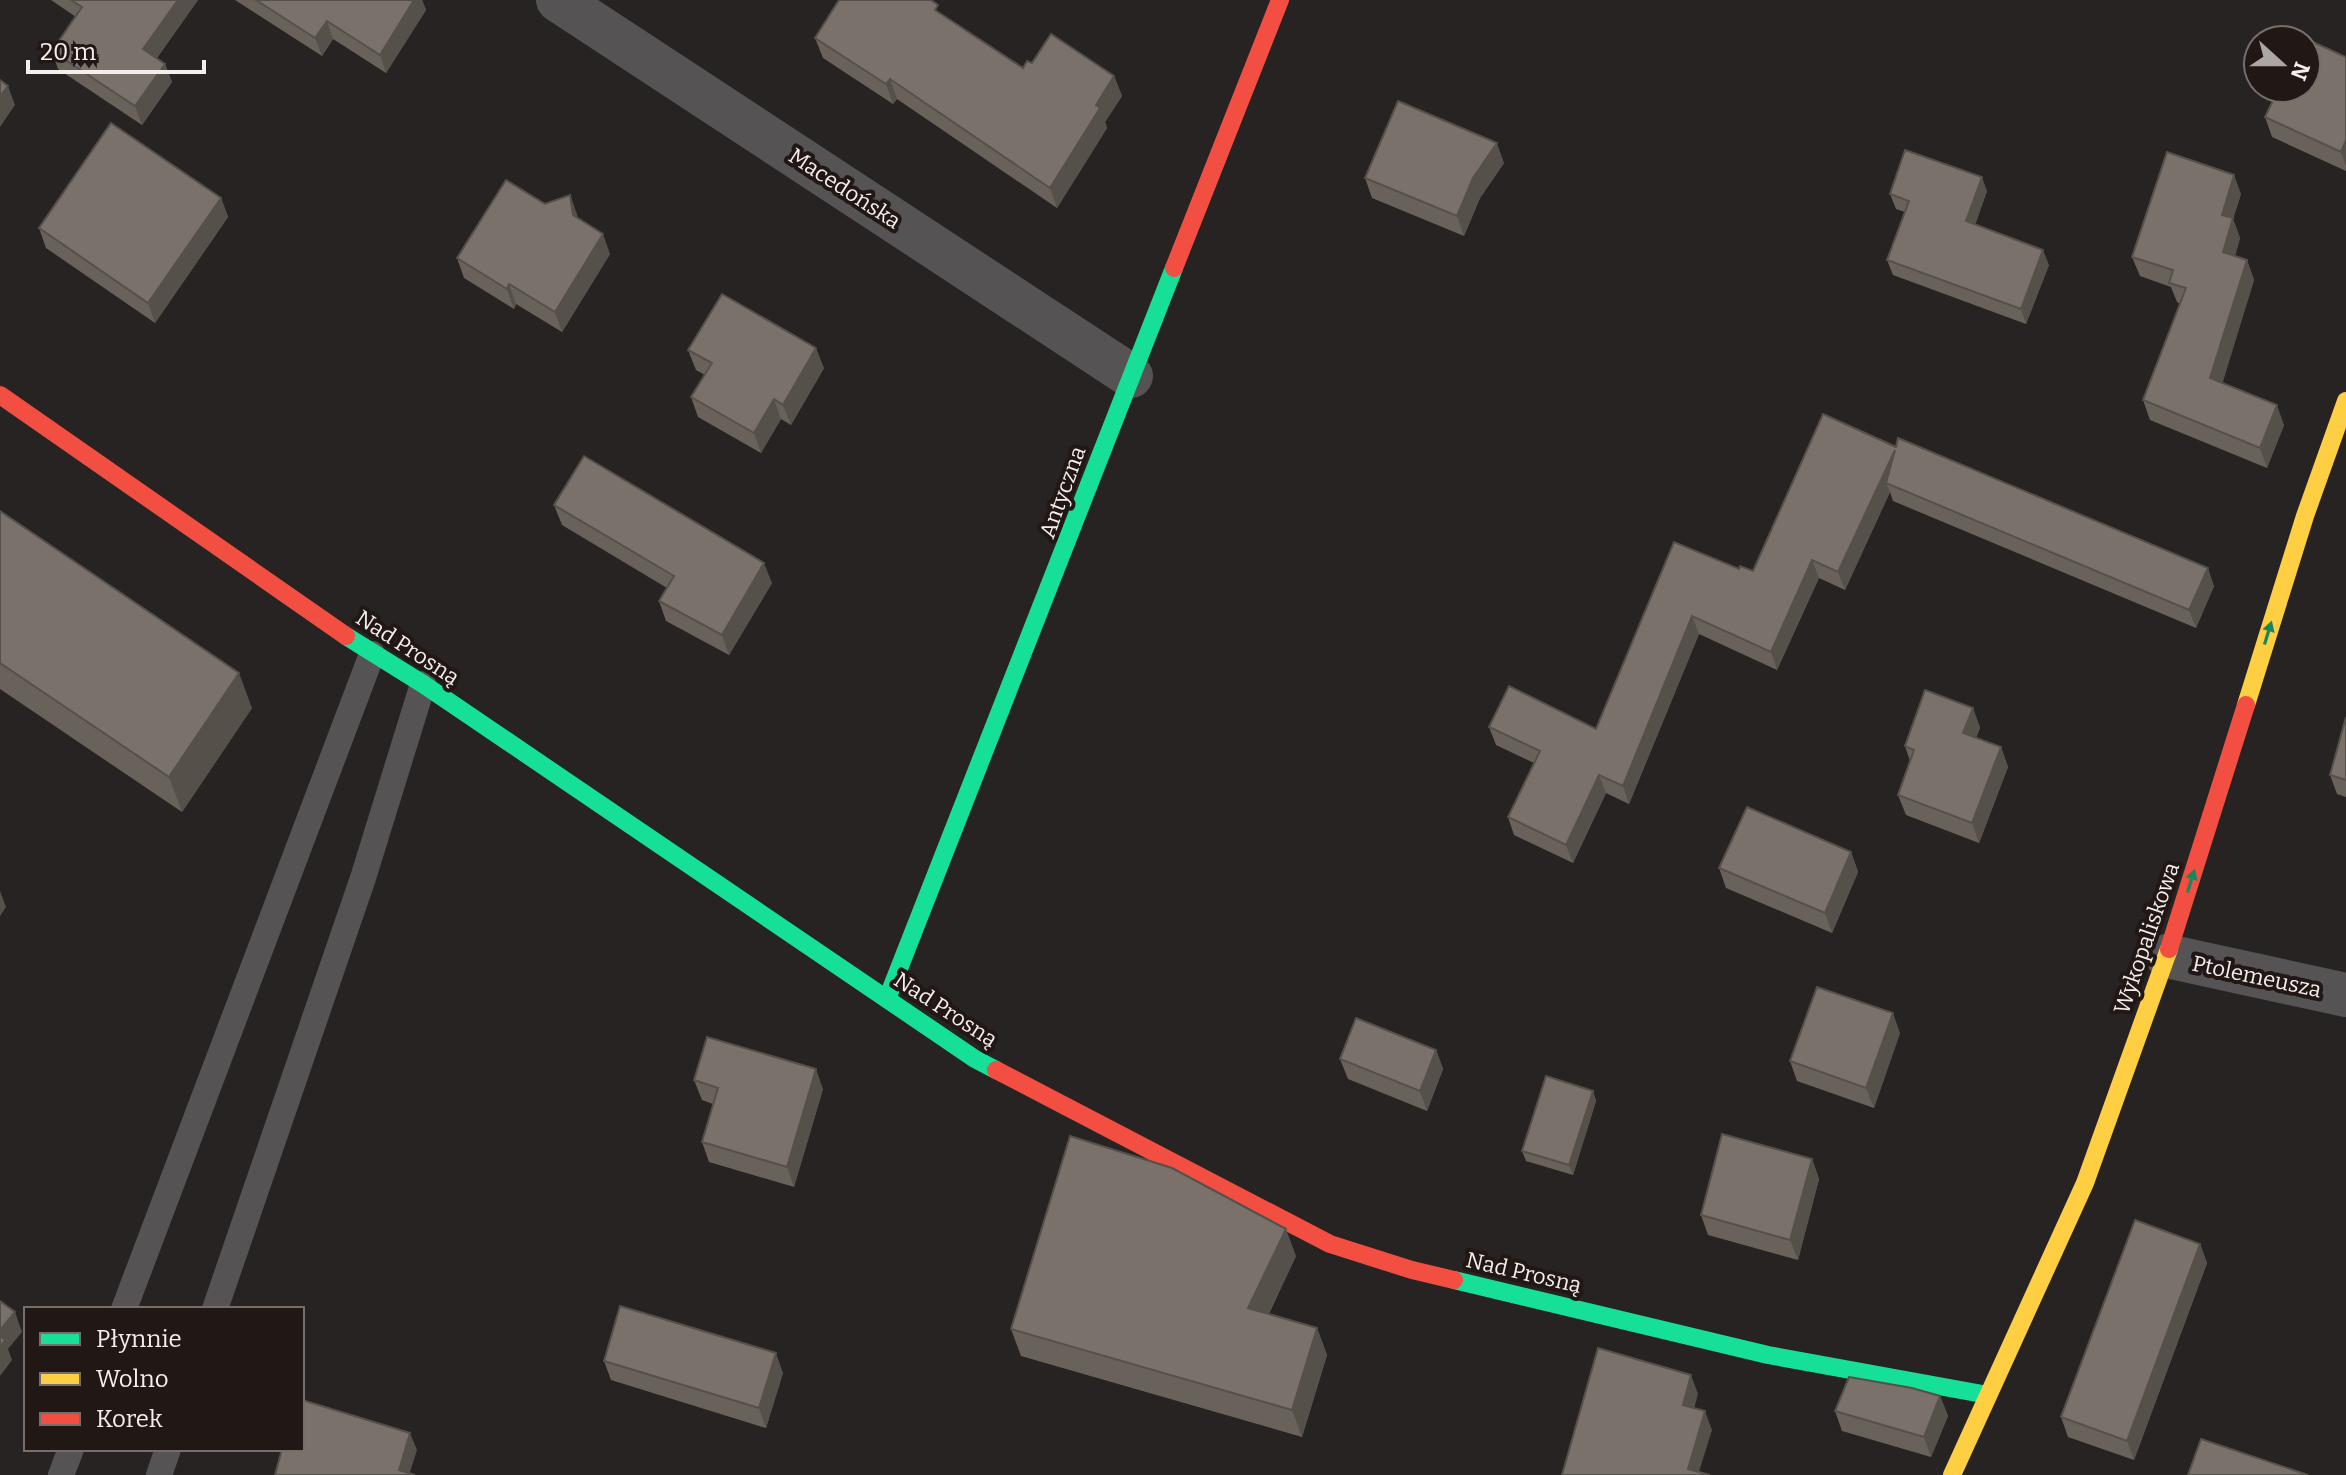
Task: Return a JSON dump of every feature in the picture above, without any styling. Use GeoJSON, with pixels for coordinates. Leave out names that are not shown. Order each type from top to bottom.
{"type":"FeatureCollection","features":[{"type":"Feature","properties":{"kind":"street","name":"Macedońska"},"geometry":{"type":"LineString","coordinates":[[558,0],[1131,376]]}},
{"type":"Feature","properties":{"kind":"street","name":"Antyczna"},"geometry":{"type":"LineString","coordinates":[[887,999],[988,751],[1131,376],[1280,0]]}},
{"type":"Feature","properties":{"kind":"street","name":"Nad Prosną"},"geometry":{"type":"LineString","coordinates":[[0,395],[372,654],[423,684],[975,1059],[1330,1244],[1412,1270],[1768,1355],[1988,1395]]}},
{"type":"Feature","properties":{"kind":"street","name":"Wykopaliskowa"},"geometry":{"type":"LineString","coordinates":[[1952,1475],[2085,1183],[2167,956],[2305,516],[2346,401]]}},
{"type":"Feature","properties":{"kind":"street","name":"Ptolemeusza"},"geometry":{"type":"LineString","coordinates":[[2167,956],[2346,995]]}},
{"type":"Feature","properties":{"kind":"lane"},"geometry":{"type":"LineString","coordinates":[[125,1307],[372,654]]}},
{"type":"Feature","properties":{"kind":"lane"},"geometry":{"type":"LineString","coordinates":[[216,1307],[363,878],[423,684]]}},
{"type":"Feature","properties":{"kind":"lane"},"geometry":{"type":"LineString","coordinates":[[61,1475],[70,1451]]}},
{"type":"Feature","properties":{"kind":"lane"},"geometry":{"type":"LineString","coordinates":[[159,1475],[167,1451]]}},
{"type":"Feature","properties":{"kind":"building"},"geometry":{"type":"Polygon","coordinates":[[[71,0],[178,0],[143,49],[165,64],[135,106],[52,51],[82,7],[71,0]]]}},
{"type":"Feature","properties":{"kind":"building"},"geometry":{"type":"Polygon","coordinates":[[[256,0],[414,0],[380,55],[327,21],[315,38],[256,0]]]}},
{"type":"Feature","properties":{"kind":"building"},"geometry":{"type":"Polygon","coordinates":[[[839,0],[931,0],[938,5],[935,10],[1023,68],[1027,61],[1032,63],[1051,34],[1114,76],[1096,105],[1100,108],[1050,188],[890,79],[886,84],[815,38],[839,0]]]}},
{"type":"Feature","properties":{"kind":"building"},"geometry":{"type":"Polygon","coordinates":[[[2322,46],[2346,57],[2346,140],[2341,152],[2265,117],[2271,104],[2322,104],[2322,46]]]}},
{"type":"Feature","properties":{"kind":"building"},"geometry":{"type":"Polygon","coordinates":[[[0,80],[8,86],[0,96],[0,80]]]}},
{"type":"Feature","properties":{"kind":"building"},"geometry":{"type":"Polygon","coordinates":[[[1398,101],[1497,143],[1473,178],[1457,216],[1365,178],[1398,101]]]}},
{"type":"Feature","properties":{"kind":"building"},"geometry":{"type":"Polygon","coordinates":[[[111,123],[221,198],[148,303],[39,228],[111,123]]]}},
{"type":"Feature","properties":{"kind":"building"},"geometry":{"type":"Polygon","coordinates":[[[1905,150],[1982,177],[1966,221],[2043,250],[2021,309],[1887,260],[1909,201],[1890,194],[1905,150]]]}},
{"type":"Feature","properties":{"kind":"building"},"geometry":{"type":"Polygon","coordinates":[[[2167,152],[2234,175],[2222,215],[2233,218],[2223,252],[2247,260],[2210,378],[2277,405],[2260,448],[2143,400],[2186,288],[2169,283],[2173,270],[2132,257],[2167,152]]]}},
{"type":"Feature","properties":{"kind":"building"},"geometry":{"type":"Polygon","coordinates":[[[506,180],[545,204],[570,195],[573,215],[603,234],[555,312],[509,284],[507,289],[457,258],[506,180]]]}},
{"type":"Feature","properties":{"kind":"building"},"geometry":{"type":"Polygon","coordinates":[[[722,294],[816,348],[783,405],[774,399],[754,433],[691,397],[712,363],[688,350],[722,294]]]}},
{"type":"Feature","properties":{"kind":"building"},"geometry":{"type":"Polygon","coordinates":[[[1823,414],[1896,447],[1898,438],[2208,568],[2189,610],[1886,483],[1895,450],[1838,572],[1812,560],[1771,652],[1692,616],[1623,786],[1599,775],[1566,845],[1508,817],[1540,751],[1489,727],[1509,686],[1596,729],[1674,542],[1739,569],[1740,566],[1753,571],[1823,414]]]}},
{"type":"Feature","properties":{"kind":"building"},"geometry":{"type":"Polygon","coordinates":[[[584,456],[764,563],[722,635],[659,601],[674,576],[554,505],[584,456]]]}},
{"type":"Feature","properties":{"kind":"building"},"geometry":{"type":"Polygon","coordinates":[[[0,511],[239,673],[169,777],[0,663],[0,511]]]}},
{"type":"Feature","properties":{"kind":"building"},"geometry":{"type":"Polygon","coordinates":[[[1925,690],[1973,708],[1963,733],[2001,747],[1972,823],[1898,795],[1914,750],[1905,746],[1925,690]]]}},
{"type":"Feature","properties":{"kind":"building"},"geometry":{"type":"Polygon","coordinates":[[[2346,717],[2346,780],[2330,775],[2346,717]]]}},
{"type":"Feature","properties":{"kind":"building"},"geometry":{"type":"Polygon","coordinates":[[[1747,807],[1851,852],[1825,913],[1719,868],[1747,807]]]}},
{"type":"Feature","properties":{"kind":"building"},"geometry":{"type":"Polygon","coordinates":[[[1817,987],[1893,1013],[1866,1088],[1790,1061],[1817,987]]]}},
{"type":"Feature","properties":{"kind":"building"},"geometry":{"type":"Polygon","coordinates":[[[1356,1018],[1436,1050],[1420,1091],[1340,1059],[1356,1018]]]}},
{"type":"Feature","properties":{"kind":"building"},"geometry":{"type":"Polygon","coordinates":[[[707,1037],[816,1069],[787,1167],[702,1142],[718,1088],[694,1080],[707,1037]]]}},
{"type":"Feature","properties":{"kind":"building"},"geometry":{"type":"Polygon","coordinates":[[[1546,1076],[1593,1091],[1569,1165],[1522,1151],[1546,1076]]]}},
{"type":"Feature","properties":{"kind":"building"},"geometry":{"type":"Polygon","coordinates":[[[1722,1134],[1812,1159],[1790,1240],[1701,1215],[1722,1134]]]}},
{"type":"Feature","properties":{"kind":"building"},"geometry":{"type":"Polygon","coordinates":[[[1070,1136],[1172,1168],[1286,1229],[1248,1308],[1317,1328],[1292,1410],[1011,1329],[1070,1136]]]}},
{"type":"Feature","properties":{"kind":"building"},"geometry":{"type":"Polygon","coordinates":[[[2135,1220],[2200,1244],[2127,1441],[2061,1417],[2135,1220]]]}},
{"type":"Feature","properties":{"kind":"building"},"geometry":{"type":"Polygon","coordinates":[[[0,1301],[15,1312],[0,1330],[0,1301]]]}},
{"type":"Feature","properties":{"kind":"building"},"geometry":{"type":"Polygon","coordinates":[[[620,1306],[776,1353],[759,1408],[604,1361],[620,1306]]]}},
{"type":"Feature","properties":{"kind":"building"},"geometry":{"type":"Polygon","coordinates":[[[1598,1348],[1691,1375],[1683,1405],[1705,1411],[1688,1469],[1710,1475],[1562,1475],[1598,1348]]]}},
{"type":"Feature","properties":{"kind":"building"},"geometry":{"type":"Polygon","coordinates":[[[1849,1377],[1940,1396],[1924,1437],[1835,1411],[1849,1377]]]}},
{"type":"Feature","properties":{"kind":"building"},"geometry":{"type":"Polygon","coordinates":[[[304,1401],[410,1433],[399,1470],[415,1475],[275,1475],[281,1451],[304,1451],[304,1401]]]}},
{"type":"Feature","properties":{"kind":"building"},"geometry":{"type":"Polygon","coordinates":[[[2201,1439],[2308,1475],[2188,1475],[2201,1439]]]}},
{"type":"Feature","properties":{"kind":"traffic: fast"},"geometry":{"type":"LineString","coordinates":[[887,999],[1174,268]]}},
{"type":"Feature","properties":{"kind":"traffic: fast"},"geometry":{"type":"LineString","coordinates":[[346,636],[423,684],[975,1059],[996,1070]]}},
{"type":"Feature","properties":{"kind":"traffic: fast"},"geometry":{"type":"LineString","coordinates":[[1454,1280],[1768,1355],[1988,1395]]}},
{"type":"Feature","properties":{"kind":"traffic: slow"},"geometry":{"type":"LineString","coordinates":[[2246,705],[2305,516],[2346,401]]}},
{"type":"Feature","properties":{"kind":"traffic: slow"},"geometry":{"type":"LineString","coordinates":[[1952,1475],[2085,1183],[2169,949]]}},
{"type":"Feature","properties":{"kind":"traffic: jam"},"geometry":{"type":"LineString","coordinates":[[1174,268],[1280,0]]}},
{"type":"Feature","properties":{"kind":"traffic: jam"},"geometry":{"type":"LineString","coordinates":[[0,395],[346,636]]}},
{"type":"Feature","properties":{"kind":"traffic: jam"},"geometry":{"type":"LineString","coordinates":[[2169,949],[2246,705]]}},
{"type":"Feature","properties":{"kind":"traffic: jam"},"geometry":{"type":"LineString","coordinates":[[996,1070],[1330,1244],[1454,1280]]}}]}
